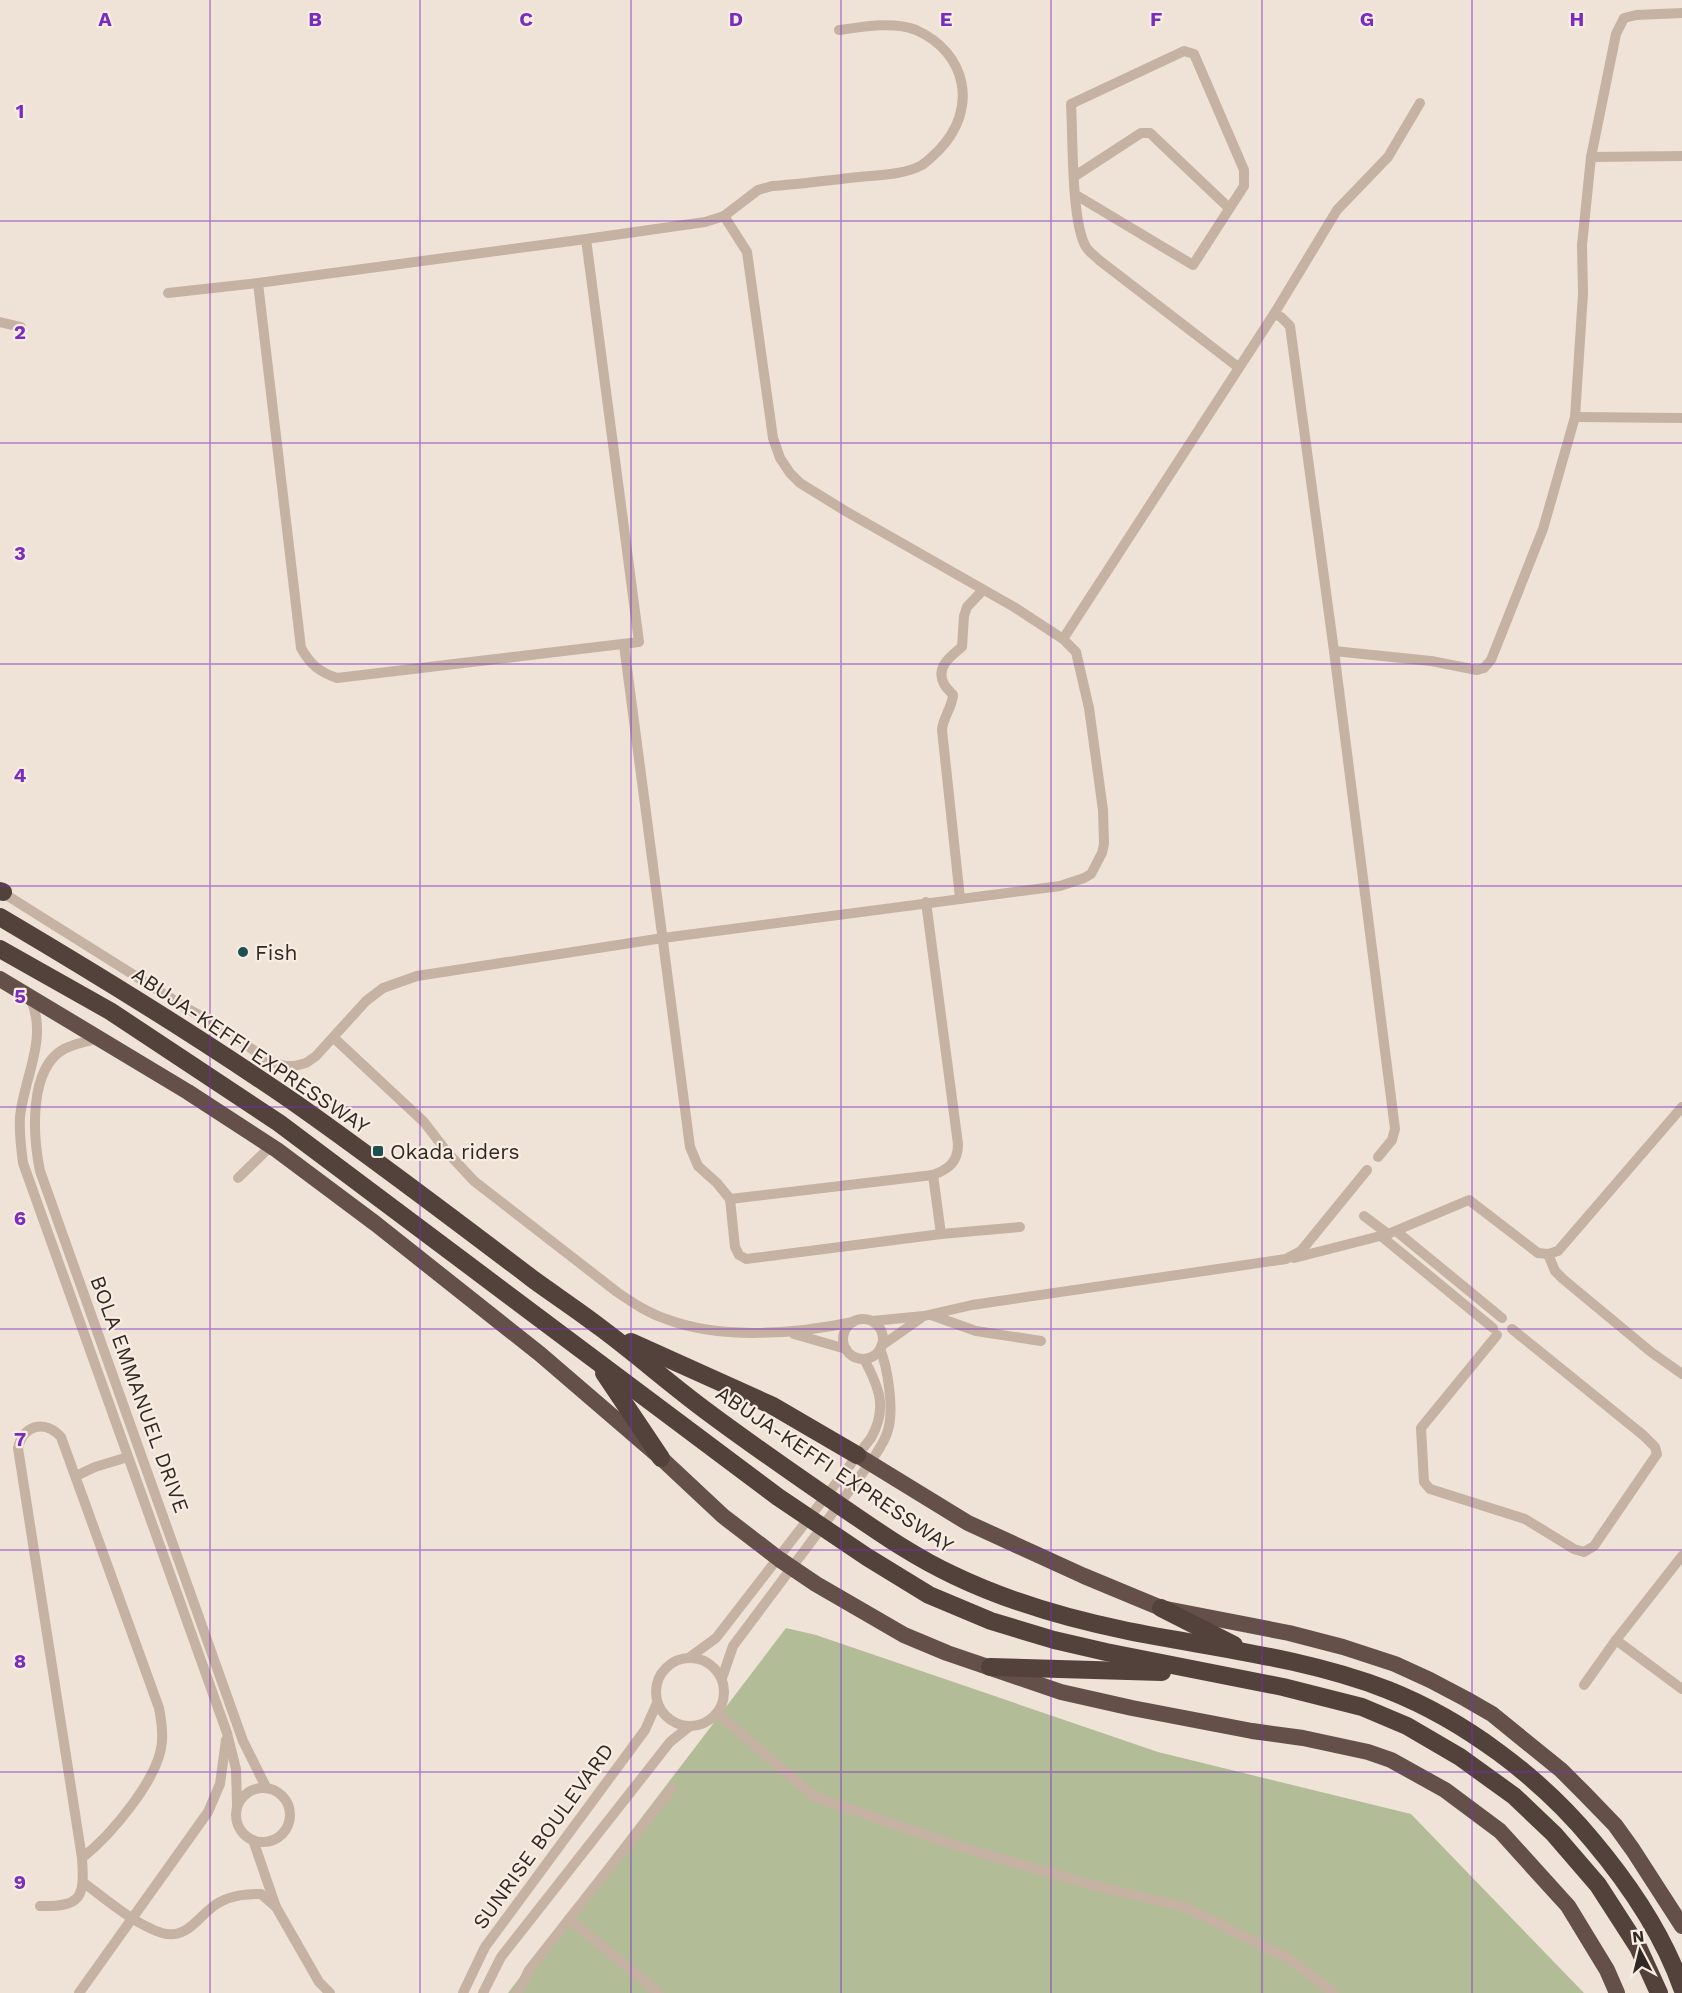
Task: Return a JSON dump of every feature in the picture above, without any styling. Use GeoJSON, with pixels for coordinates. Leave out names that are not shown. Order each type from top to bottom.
{"type":"FeatureCollection","features":[{"type":"Feature","properties":{"kind":"highway","name":"ABUJA-KEFFI EXPRESSWAY"},"geometry":{"type":"LineString","coordinates":[[0,917],[185,1030],[283,1095],[602,1329],[702,1408],[916,1557],[978,1586],[1041,1608],[1122,1630],[1302,1665],[1387,1690],[1438,1714],[1538,1781],[1570,1813],[1602,1851],[1636,1898],[1659,1936],[1682,1988]]}},
{"type":"Feature","properties":{"kind":"highway"},"geometry":{"type":"LineString","coordinates":[[0,949],[110,1011],[279,1123],[778,1497],[867,1557],[929,1595],[991,1621],[1054,1640],[1283,1687],[1362,1707],[1407,1726],[1460,1757],[1514,1796],[1554,1834],[1598,1885],[1638,1947],[1659,1993]]}},
{"type":"Feature","properties":{"kind":"highway"},"geometry":{"type":"LineString","coordinates":[[0,979],[100,1038],[271,1146],[376,1224],[522,1340],[662,1458],[723,1516],[904,1635],[947,1653],[1062,1692],[1132,1708],[1350,1748],[1391,1760],[1445,1790],[1500,1831],[1576,1917],[1607,1970],[1617,1993]]}},
{"type":"Feature","properties":{"kind":"highway"},"geometry":{"type":"LineString","coordinates":[[602,1329],[773,1406],[863,1459]]}},
{"type":"Feature","properties":{"kind":"highway"},"geometry":{"type":"LineString","coordinates":[[596,1361],[662,1458]]}},
{"type":"Feature","properties":{"kind":"highway","name":"ABUJA-KEFFI EXPRESSWAY"},"geometry":{"type":"LineString","coordinates":[[863,1459],[968,1524],[1161,1608],[1289,1633],[1343,1647],[1395,1664],[1492,1714],[1561,1770],[1615,1825],[1634,1850],[1682,1926]]}},
{"type":"Feature","properties":{"kind":"highway"},"geometry":{"type":"LineString","coordinates":[[1161,1608],[1248,1653]]}},
{"type":"Feature","properties":{"kind":"highway"},"geometry":{"type":"LineString","coordinates":[[990,1667],[1212,1673]]}},
{"type":"Feature","properties":{"kind":"street"},"geometry":{"type":"LineString","coordinates":[[1334,651],[1431,661],[1477,670],[1487,666],[1543,529],[1575,417],[1584,294],[1582,245],[1591,157],[1616,34],[1624,18],[1636,15],[1682,13]]}},
{"type":"Feature","properties":{"kind":"street"},"geometry":{"type":"LineString","coordinates":[[168,293],[586,240],[697,223],[724,216],[758,190],[772,186],[883,174],[921,165],[932,157],[954,132],[963,102],[963,90],[957,66],[945,51],[914,29],[877,26],[838,30]]}},
{"type":"Feature","properties":{"kind":"street"},"geometry":{"type":"LineString","coordinates":[[1076,195],[1193,265],[1244,186],[1244,170],[1194,54],[1184,51],[1071,104],[1077,214],[1086,246],[1092,253],[1238,367]]}},
{"type":"Feature","properties":{"kind":"street"},"geometry":{"type":"LineString","coordinates":[[1063,639],[1274,314],[1336,210],[1388,156],[1420,103]]}},
{"type":"Feature","properties":{"kind":"street"},"geometry":{"type":"LineString","coordinates":[[1075,176],[1141,133],[1150,133],[1229,208]]}},
{"type":"Feature","properties":{"kind":"street"},"geometry":{"type":"LineString","coordinates":[[1591,157],[1682,156]]}},
{"type":"Feature","properties":{"kind":"street"},"geometry":{"type":"LineString","coordinates":[[1,891],[217,1025],[271,1062],[286,1066],[306,1064],[334,1038],[366,1001],[383,988],[401,980],[431,973],[663,938],[1060,886],[1084,878],[1095,869],[1102,854],[1103,810],[1080,661],[1071,645],[983,590],[847,512],[800,483],[790,473],[780,458],[773,438],[747,252],[724,216]]}},
{"type":"Feature","properties":{"kind":"street"},"geometry":{"type":"LineString","coordinates":[[258,283],[301,648],[314,667],[324,674],[337,678],[586,647],[624,645],[639,642],[586,240]]}},
{"type":"Feature","properties":{"kind":"street"},"geometry":{"type":"LineString","coordinates":[[1274,314],[1281,316],[1290,326],[1395,1129],[1392,1140],[1378,1157]]}},
{"type":"Feature","properties":{"kind":"street"},"geometry":{"type":"LineString","coordinates":[[0,322],[21,327]]}},
{"type":"Feature","properties":{"kind":"street"},"geometry":{"type":"LineString","coordinates":[[1575,417],[1682,418]]}},
{"type":"Feature","properties":{"kind":"street"},"geometry":{"type":"LineString","coordinates":[[960,898],[942,730],[943,719],[953,701],[953,695],[941,676],[945,661],[962,647],[964,616],[967,607],[983,590]]}},
{"type":"Feature","properties":{"kind":"street"},"geometry":{"type":"LineString","coordinates":[[624,645],[690,1147],[698,1166],[717,1183],[730,1199],[735,1247],[739,1255],[746,1259],[941,1234],[1020,1227]]}},
{"type":"Feature","properties":{"kind":"street"},"geometry":{"type":"LineString","coordinates":[[730,1199],[933,1175],[952,1165],[958,1154],[958,1144],[926,902]]}},
{"type":"Feature","properties":{"kind":"street","name":"BOLA EMMANUEL DRIVE"},"geometry":{"type":"LineString","coordinates":[[28,995],[35,1008],[37,1040],[20,1116],[23,1163],[226,1733],[236,1769],[237,1804]]}},
{"type":"Feature","properties":{"kind":"street","name":"BOLA EMMANUEL DRIVE"},"geometry":{"type":"LineString","coordinates":[[100,1038],[64,1049],[51,1059],[41,1077],[35,1125],[35,1148],[40,1171],[243,1741],[266,1788]]}},
{"type":"Feature","properties":{"kind":"street"},"geometry":{"type":"LineString","coordinates":[[334,1038],[424,1122],[447,1152],[474,1181],[617,1292],[640,1308],[665,1319],[694,1327],[742,1333],[788,1332],[862,1319],[872,1321],[927,1315],[972,1305],[1286,1259],[1388,1234],[1469,1200],[1539,1253],[1553,1252],[1682,1107]]}},
{"type":"Feature","properties":{"kind":"street"},"geometry":{"type":"LineString","coordinates":[[238,1178],[271,1146]]}},
{"type":"Feature","properties":{"kind":"street"},"geometry":{"type":"LineString","coordinates":[[1286,1259],[1301,1251],[1367,1170]]}},
{"type":"Feature","properties":{"kind":"street"},"geometry":{"type":"LineString","coordinates":[[933,1175],[941,1234]]}},
{"type":"Feature","properties":{"kind":"street"},"geometry":{"type":"LineString","coordinates":[[1364,1216],[1388,1234],[1404,1253],[1495,1331],[1504,1337],[1512,1329]]}},
{"type":"Feature","properties":{"kind":"street"},"geometry":{"type":"LineString","coordinates":[[1388,1234],[1413,1244],[1502,1318],[1509,1321],[1512,1329],[1644,1435],[1655,1447],[1657,1454],[1594,1546],[1584,1552],[1574,1549],[1525,1519],[1430,1489],[1424,1482],[1421,1428],[1495,1331],[1498,1319],[1502,1318]]}},
{"type":"Feature","properties":{"kind":"street"},"geometry":{"type":"LineString","coordinates":[[1553,1252],[1555,1271],[1563,1279],[1651,1352],[1682,1374]]}},
{"type":"Feature","properties":{"kind":"street"},"geometry":{"type":"LineString","coordinates":[[788,1332],[846,1349],[854,1356],[864,1359],[876,1354],[927,1315]]}},
{"type":"Feature","properties":{"kind":"street"},"geometry":{"type":"LineString","coordinates":[[927,1315],[976,1331],[1041,1341]]}},
{"type":"Feature","properties":{"kind":"street"},"geometry":{"type":"LineString","coordinates":[[864,1359],[876,1382],[880,1416],[863,1459],[858,1479],[790,1561],[716,1638],[690,1657],[670,1664],[662,1671],[655,1692],[657,1703],[670,1720],[679,1725],[700,1725],[717,1713],[724,1696],[722,1678],[733,1646],[790,1561],[789,1545],[845,1470],[863,1459],[884,1440],[891,1418],[881,1348],[883,1335],[877,1324],[872,1321]]}},
{"type":"Feature","properties":{"kind":"street"},"geometry":{"type":"LineString","coordinates":[[846,1349],[844,1334],[853,1322]]}},
{"type":"Feature","properties":{"kind":"street"},"geometry":{"type":"LineString","coordinates":[[39,1906],[66,1906],[79,1895],[84,1883],[18,1448],[21,1438],[27,1431],[37,1427],[55,1430],[61,1437],[159,1708],[162,1724],[162,1743],[157,1763],[141,1790],[109,1834],[82,1858]]}},
{"type":"Feature","properties":{"kind":"street"},"geometry":{"type":"LineString","coordinates":[[76,1476],[128,1457]]}},
{"type":"Feature","properties":{"kind":"street"},"geometry":{"type":"LineString","coordinates":[[1584,1685],[1682,1556]]}},
{"type":"Feature","properties":{"kind":"street"},"geometry":{"type":"LineString","coordinates":[[1616,1640],[1682,1689]]}},
{"type":"Feature","properties":{"kind":"street"},"geometry":{"type":"LineString","coordinates":[[690,1657],[709,1663],[722,1678]]}},
{"type":"Feature","properties":{"kind":"street","name":"SUNRISE BOULEVARD"},"geometry":{"type":"LineString","coordinates":[[463,1993],[485,1947],[645,1730],[657,1703]]}},
{"type":"Feature","properties":{"kind":"street"},"geometry":{"type":"LineString","coordinates":[[717,1713],[814,1797],[957,1846],[1096,1886],[1185,1907],[1289,1959],[1334,1993]]}},
{"type":"Feature","properties":{"kind":"street","name":"SUNRISE BOULEVARD"},"geometry":{"type":"LineString","coordinates":[[483,1993],[501,1957],[670,1742],[690,1726]]}},
{"type":"Feature","properties":{"kind":"street"},"geometry":{"type":"LineString","coordinates":[[79,1993],[208,1812],[220,1784],[226,1733]]}},
{"type":"Feature","properties":{"kind":"street"},"geometry":{"type":"LineString","coordinates":[[253,1840],[270,1841],[279,1837],[289,1822],[288,1803],[275,1790],[257,1788],[249,1791],[237,1804],[235,1812],[239,1829],[253,1840],[276,1907],[319,1982],[330,1993]]}},
{"type":"Feature","properties":{"kind":"street"},"geometry":{"type":"LineString","coordinates":[[518,1993],[529,1970],[672,1788]]}},
{"type":"Feature","properties":{"kind":"street"},"geometry":{"type":"LineString","coordinates":[[84,1883],[132,1917],[164,1934],[182,1933],[218,1903],[232,1897],[261,1894],[276,1907]]}},
{"type":"Feature","properties":{"kind":"street"},"geometry":{"type":"LineString","coordinates":[[569,1919],[659,1993]]}},
{"type":"Feature","properties":{"kind":"green space"},"geometry":{"type":"Polygon","coordinates":[[[786,1628],[816,1635],[1158,1752],[1411,1814],[1584,1993],[508,1993],[786,1628]]]}},
{"type":"Feature","properties":{"kind":"place","name":"Fish"},"geometry":{"type":"Point","coordinates":[243,952]}},
{"type":"Feature","properties":{"kind":"place","name":"Okada riders"},"geometry":{"type":"Point","coordinates":[378,1151]}}]}
